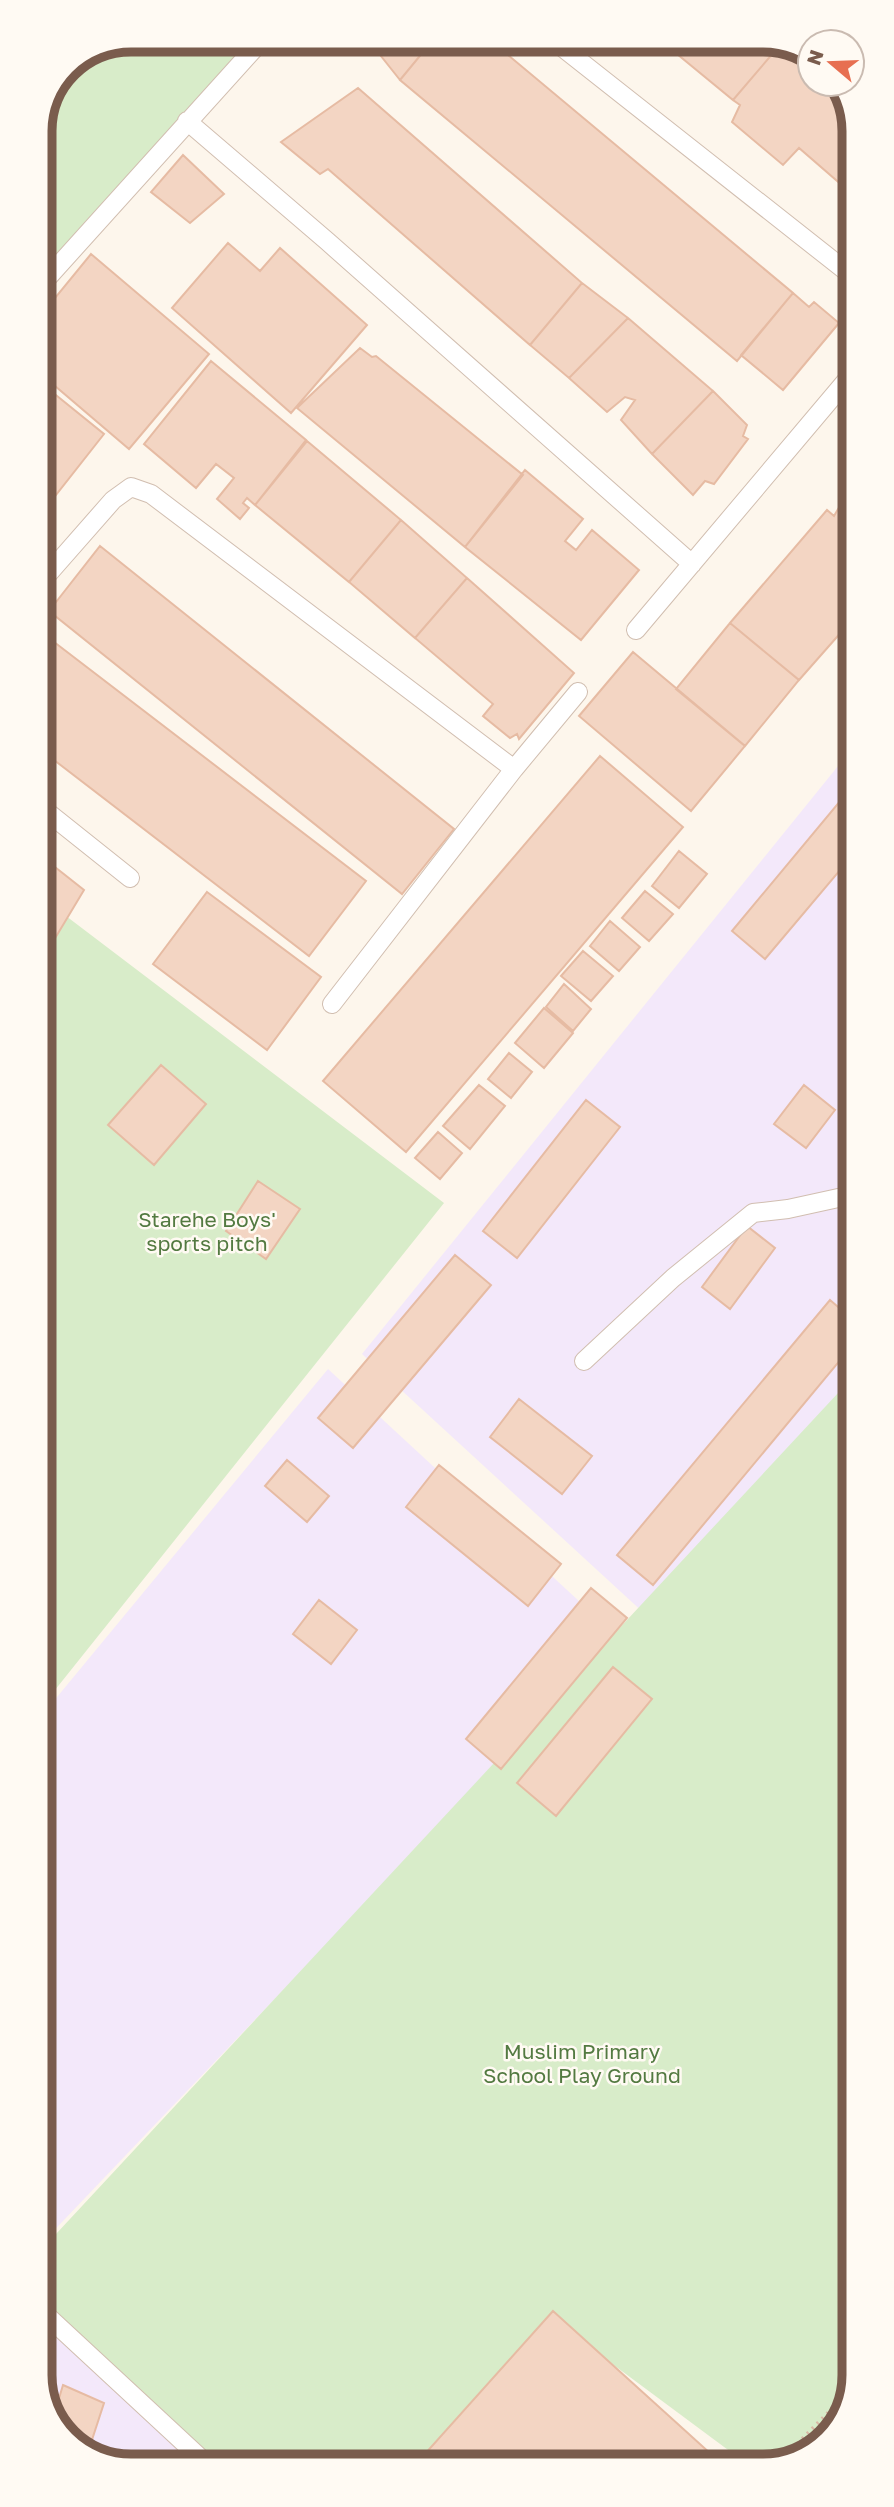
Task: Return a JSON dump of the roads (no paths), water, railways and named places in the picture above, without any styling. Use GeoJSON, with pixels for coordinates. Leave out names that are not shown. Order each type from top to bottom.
{"type":"FeatureCollection","features":[{"type":"Feature","properties":{"kind":"lane"},"geometry":{"type":"LineString","coordinates":[[52,273],[251,52]]}},
{"type":"Feature","properties":{"kind":"lane"},"geometry":{"type":"LineString","coordinates":[[568,53],[842,268]]}},
{"type":"Feature","properties":{"kind":"lane"},"geometry":{"type":"LineString","coordinates":[[187,121],[327,241],[692,564]]}},
{"type":"Feature","properties":{"kind":"lane"},"geometry":{"type":"LineString","coordinates":[[636,630],[842,386]]}},
{"type":"Feature","properties":{"kind":"lane"},"geometry":{"type":"LineString","coordinates":[[52,569],[113,500],[131,487],[151,494],[514,769]]}},
{"type":"Feature","properties":{"kind":"lane"},"geometry":{"type":"LineString","coordinates":[[332,1004],[514,769],[578,692]]}},
{"type":"Feature","properties":{"kind":"lane"},"geometry":{"type":"LineString","coordinates":[[52,816],[130,878]]}},
{"type":"Feature","properties":{"kind":"lane"},"geometry":{"type":"LineString","coordinates":[[584,1361],[673,1278],[753,1213],[788,1209],[842,1197]]}},
{"type":"Feature","properties":{"kind":"lane"},"geometry":{"type":"LineString","coordinates":[[52,2320],[196,2454]]}},
{"type":"Feature","properties":{"kind":"park label","name":"Starehe Boys' sports pitch"},"geometry":{"type":"Point","coordinates":[207,1232]}},
{"type":"Feature","properties":{"kind":"park label","name":"Muslim Primary School Play Ground"},"geometry":{"type":"Point","coordinates":[582,2064]}}]}
